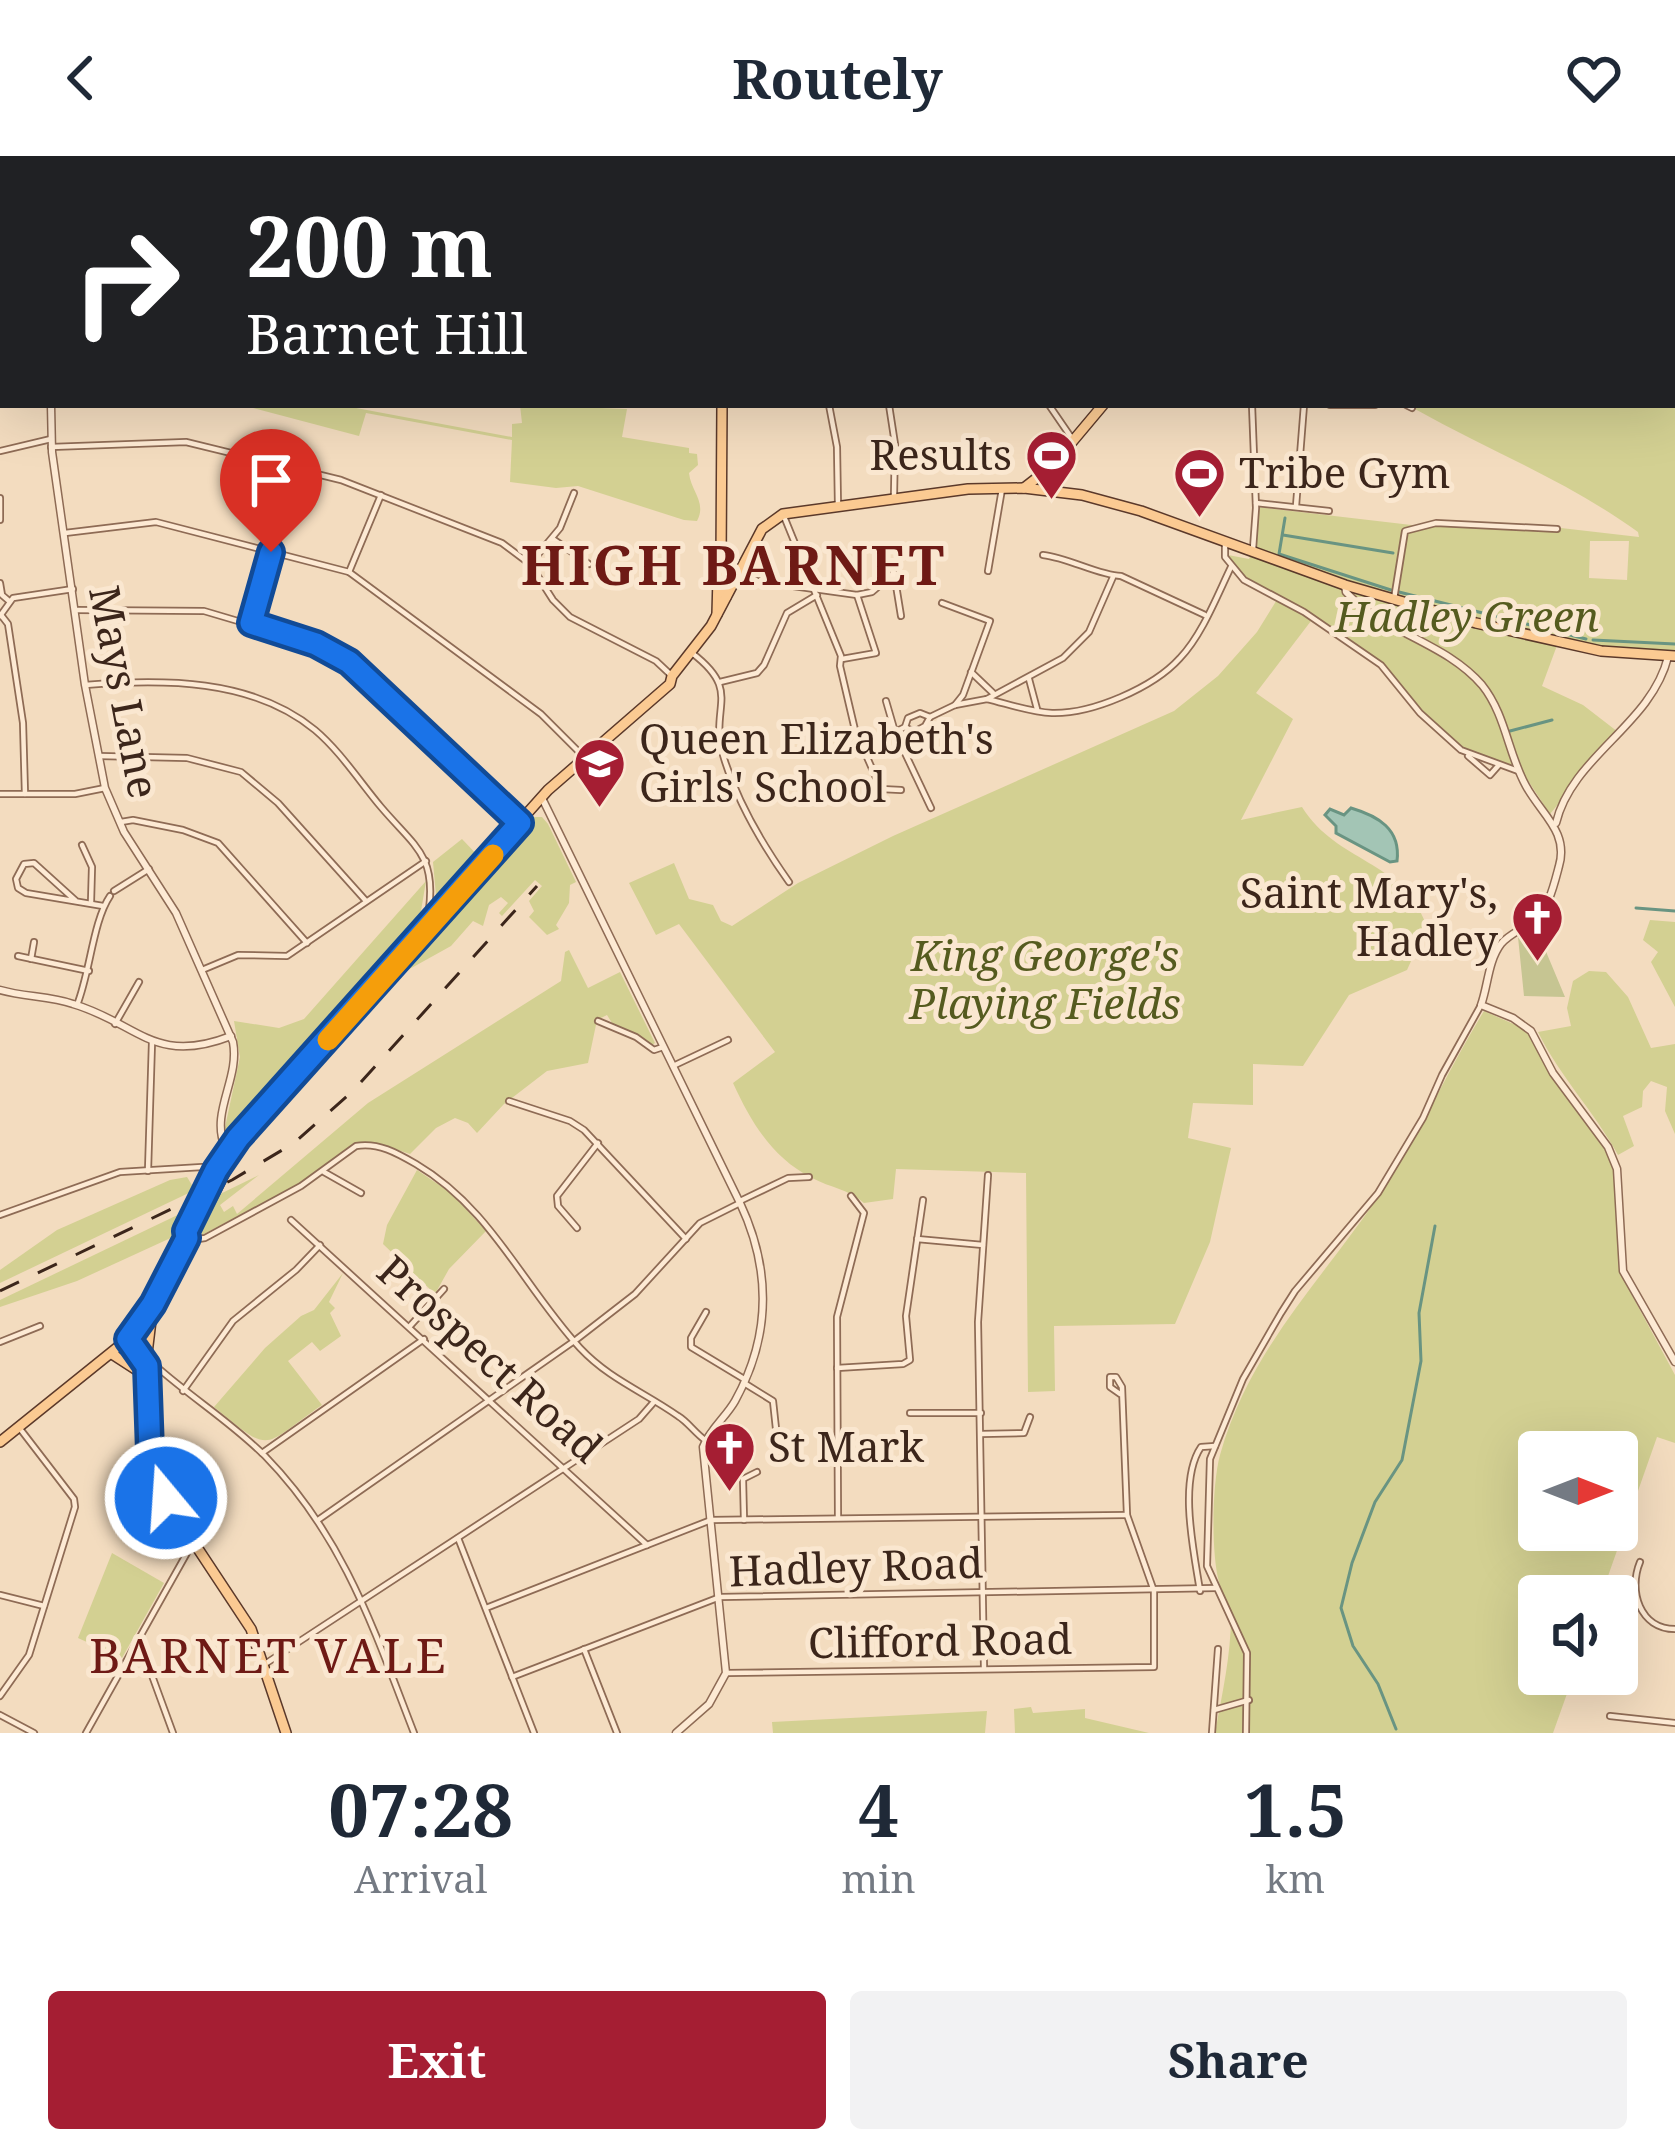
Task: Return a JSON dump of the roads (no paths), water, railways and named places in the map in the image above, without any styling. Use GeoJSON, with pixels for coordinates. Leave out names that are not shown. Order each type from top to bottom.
{"type":"FeatureCollection","features":[{"type":"Feature","properties":{"kind":"main road"},"geometry":{"type":"LineString","coordinates":[[722,408],[721,566],[730,584]]}},
{"type":"Feature","properties":{"kind":"main road"},"geometry":{"type":"LineString","coordinates":[[1042,484],[1100,408]]}},
{"type":"Feature","properties":{"kind":"main road"},"geometry":{"type":"LineString","coordinates":[[0,1442],[128,1339],[153,1304],[187,1238],[186,1231],[233,1148],[542,797],[672,676],[717,615],[762,529],[783,514],[1042,484],[1118,504],[1394,599],[1587,649],[1671,656]]}},
{"type":"Feature","properties":{"kind":"main road"},"geometry":{"type":"LineString","coordinates":[[721,566],[730,584]]}},
{"type":"Feature","properties":{"kind":"main road"},"geometry":{"type":"LineString","coordinates":[[153,1304],[146,1362],[146,1424],[156,1477],[250,1629],[286,1733]]}},
{"type":"Feature","properties":{"kind":"main road"},"geometry":{"type":"LineString","coordinates":[[128,1339],[146,1362]]}},
{"type":"Feature","properties":{"kind":"main road"},"geometry":{"type":"LineString","coordinates":[[112,1354],[146,1376]]}},
{"type":"Feature","properties":{"kind":"street","name":"Mays Lane"},"geometry":{"type":"LineString","coordinates":[[51,408],[51,443],[105,788],[118,823],[170,900],[231,1036]]}},
{"type":"Feature","properties":{"kind":"street"},"geometry":{"type":"LineString","coordinates":[[830,408],[837,447],[838,506]]}},
{"type":"Feature","properties":{"kind":"street"},"geometry":{"type":"LineString","coordinates":[[889,408],[895,444],[894,499]]}},
{"type":"Feature","properties":{"kind":"street"},"geometry":{"type":"LineString","coordinates":[[1051,408],[1073,441]]}},
{"type":"Feature","properties":{"kind":"street"},"geometry":{"type":"LineString","coordinates":[[1251,553],[1256,502],[1252,408]]}},
{"type":"Feature","properties":{"kind":"street"},"geometry":{"type":"LineString","coordinates":[[1296,506],[1304,408]]}},
{"type":"Feature","properties":{"kind":"street"},"geometry":{"type":"LineString","coordinates":[[0,452],[51,443],[163,440],[194,443],[341,480],[488,536],[530,564],[570,617],[656,661],[672,676]]}},
{"type":"Feature","properties":{"kind":"street"},"geometry":{"type":"LineString","coordinates":[[988,572],[1002,488]]}},
{"type":"Feature","properties":{"kind":"street"},"geometry":{"type":"LineString","coordinates":[[530,564],[553,539],[574,494]]}},
{"type":"Feature","properties":{"kind":"street"},"geometry":{"type":"LineString","coordinates":[[349,572],[381,495]]}},
{"type":"Feature","properties":{"kind":"street"},"geometry":{"type":"LineString","coordinates":[[0,498],[0,520]]}},
{"type":"Feature","properties":{"kind":"street"},"geometry":{"type":"LineString","coordinates":[[1256,502],[1329,511]]}},
{"type":"Feature","properties":{"kind":"street"},"geometry":{"type":"LineString","coordinates":[[783,514],[841,659],[855,730],[879,786],[901,790]]}},
{"type":"Feature","properties":{"kind":"street"},"geometry":{"type":"LineString","coordinates":[[64,533],[156,522],[349,572],[541,714],[584,757]]}},
{"type":"Feature","properties":{"kind":"street"},"geometry":{"type":"LineString","coordinates":[[1394,599],[1405,531],[1436,523],[1557,529]]}},
{"type":"Feature","properties":{"kind":"street"},"geometry":{"type":"LineString","coordinates":[[553,539],[589,564]]}},
{"type":"Feature","properties":{"kind":"street"},"geometry":{"type":"LineString","coordinates":[[1225,543],[1223,552],[1232,567],[1266,595],[1304,612],[1381,664],[1428,722],[1490,775],[1498,766]]}},
{"type":"Feature","properties":{"kind":"street"},"geometry":{"type":"LineString","coordinates":[[251,623],[271,552]]}},
{"type":"Feature","properties":{"kind":"street"},"geometry":{"type":"LineString","coordinates":[[1043,554],[1107,571],[1113,577]]}},
{"type":"Feature","properties":{"kind":"street"},"geometry":{"type":"LineString","coordinates":[[987,699],[1056,713],[1148,682],[1182,657],[1232,567]]}},
{"type":"Feature","properties":{"kind":"street"},"geometry":{"type":"LineString","coordinates":[[730,584],[762,583],[857,595],[872,592],[892,571],[901,616]]}},
{"type":"Feature","properties":{"kind":"street"},"geometry":{"type":"LineString","coordinates":[[1113,577],[1121,576],[1205,615]]}},
{"type":"Feature","properties":{"kind":"street"},"geometry":{"type":"LineString","coordinates":[[895,731],[920,713],[930,717],[955,705],[987,699],[1063,658],[1084,638],[1113,577]]}},
{"type":"Feature","properties":{"kind":"street"},"geometry":{"type":"LineString","coordinates":[[1345,585],[1346,592],[1367,610],[1472,674],[1496,706],[1534,800],[1556,823]]}},
{"type":"Feature","properties":{"kind":"street"},"geometry":{"type":"LineString","coordinates":[[0,588],[9,601]]}},
{"type":"Feature","properties":{"kind":"street"},"geometry":{"type":"LineString","coordinates":[[26,794],[21,710],[8,624],[1,615],[9,601],[73,589]]}},
{"type":"Feature","properties":{"kind":"street"},"geometry":{"type":"LineString","coordinates":[[720,682],[757,674],[787,613],[816,593]]}},
{"type":"Feature","properties":{"kind":"street"},"geometry":{"type":"LineString","coordinates":[[841,659],[877,653],[857,595]]}},
{"type":"Feature","properties":{"kind":"street"},"geometry":{"type":"LineString","coordinates":[[942,603],[990,621],[955,705]]}},
{"type":"Feature","properties":{"kind":"street"},"geometry":{"type":"LineString","coordinates":[[76,610],[204,611],[316,644],[349,662],[520,823]]}},
{"type":"Feature","properties":{"kind":"street"},"geometry":{"type":"LineString","coordinates":[[691,652],[720,682],[719,733],[727,766],[766,848],[789,882]]}},
{"type":"Feature","properties":{"kind":"street"},"geometry":{"type":"LineString","coordinates":[[1246,1733],[1246,1653],[1206,1554],[1207,1472],[1215,1445],[1243,1378],[1294,1291],[1378,1193],[1423,1118],[1481,1005],[1502,943],[1544,910],[1561,857],[1556,823],[1561,807],[1582,775],[1639,714],[1671,656]]}},
{"type":"Feature","properties":{"kind":"street"},"geometry":{"type":"LineString","coordinates":[[971,672],[995,695]]}},
{"type":"Feature","properties":{"kind":"street"},"geometry":{"type":"LineString","coordinates":[[1029,679],[1037,711]]}},
{"type":"Feature","properties":{"kind":"street"},"geometry":{"type":"LineString","coordinates":[[86,685],[164,682],[205,687],[250,695],[287,712],[323,738],[426,861],[432,884],[429,909],[436,919]]}},
{"type":"Feature","properties":{"kind":"street"},"geometry":{"type":"LineString","coordinates":[[886,701],[931,808]]}},
{"type":"Feature","properties":{"kind":"street"},"geometry":{"type":"LineString","coordinates":[[1461,750],[1519,771]]}},
{"type":"Feature","properties":{"kind":"street"},"geometry":{"type":"LineString","coordinates":[[97,757],[187,758],[241,772],[278,803],[366,901]]}},
{"type":"Feature","properties":{"kind":"street"},"geometry":{"type":"LineString","coordinates":[[0,794],[76,794],[105,788]]}},
{"type":"Feature","properties":{"kind":"street"},"geometry":{"type":"LineString","coordinates":[[542,797],[740,1202],[758,1248],[764,1287],[760,1336],[745,1381],[705,1440],[726,1673],[709,1704],[676,1733]]}},
{"type":"Feature","properties":{"kind":"street"},"geometry":{"type":"LineString","coordinates":[[531,810],[550,816]]}},
{"type":"Feature","properties":{"kind":"street"},"geometry":{"type":"LineString","coordinates":[[118,823],[133,820],[184,830],[218,843],[307,943]]}},
{"type":"Feature","properties":{"kind":"street"},"geometry":{"type":"LineString","coordinates":[[82,844],[92,867],[92,903]]}},
{"type":"Feature","properties":{"kind":"street"},"geometry":{"type":"LineString","coordinates":[[202,970],[238,955],[283,957],[426,861]]}},
{"type":"Feature","properties":{"kind":"street"},"geometry":{"type":"LineString","coordinates":[[76,901],[34,863],[22,866],[16,879],[22,892],[103,906]]}},
{"type":"Feature","properties":{"kind":"street"},"geometry":{"type":"LineString","coordinates":[[77,1005],[103,906],[112,893],[149,868]]}},
{"type":"Feature","properties":{"kind":"street"},"geometry":{"type":"LineString","coordinates":[[31,958],[34,942]]}},
{"type":"Feature","properties":{"kind":"street"},"geometry":{"type":"LineString","coordinates":[[18,956],[89,971]]}},
{"type":"Feature","properties":{"kind":"street"},"geometry":{"type":"LineString","coordinates":[[115,1024],[139,982]]}},
{"type":"Feature","properties":{"kind":"street"},"geometry":{"type":"LineString","coordinates":[[0,990],[77,1005],[152,1042],[186,1046],[231,1036],[235,1062],[218,1124],[221,1138],[233,1148]]}},
{"type":"Feature","properties":{"kind":"street"},"geometry":{"type":"LineString","coordinates":[[1481,1005],[1532,1031],[1553,1072],[1608,1147],[1617,1169],[1624,1271],[1675,1362]]}},
{"type":"Feature","properties":{"kind":"street"},"geometry":{"type":"LineString","coordinates":[[598,1021],[636,1036],[654,1050],[663,1047]]}},
{"type":"Feature","properties":{"kind":"street"},"geometry":{"type":"LineString","coordinates":[[673,1066],[728,1040]]}},
{"type":"Feature","properties":{"kind":"street"},"geometry":{"type":"LineString","coordinates":[[148,1171],[152,1042]]}},
{"type":"Feature","properties":{"kind":"street"},"geometry":{"type":"LineString","coordinates":[[509,1101],[569,1121],[598,1143],[686,1239]]}},
{"type":"Feature","properties":{"kind":"street"},"geometry":{"type":"LineString","coordinates":[[577,1228],[558,1205],[558,1191],[598,1143]]}},
{"type":"Feature","properties":{"kind":"street"},"geometry":{"type":"LineString","coordinates":[[187,1238],[206,1238],[278,1200],[356,1146],[368,1144],[397,1153],[448,1183],[503,1244],[574,1341],[620,1383],[675,1413],[705,1440]]}},
{"type":"Feature","properties":{"kind":"street"},"geometry":{"type":"LineString","coordinates":[[1,1217],[107,1176],[202,1167],[220,1172]]}},
{"type":"Feature","properties":{"kind":"street"},"geometry":{"type":"LineString","coordinates":[[323,1170],[361,1193]]}},
{"type":"Feature","properties":{"kind":"street"},"geometry":{"type":"LineString","coordinates":[[984,1670],[978,1322],[988,1175]]}},
{"type":"Feature","properties":{"kind":"street"},"geometry":{"type":"LineString","coordinates":[[318,1520],[635,1294],[700,1223],[788,1178],[808,1177]]}},
{"type":"Feature","properties":{"kind":"street"},"geometry":{"type":"LineString","coordinates":[[838,1518],[838,1310],[864,1213],[850,1196]]}},
{"type":"Feature","properties":{"kind":"street"},"geometry":{"type":"LineString","coordinates":[[837,1368],[910,1360],[906,1316],[923,1200]]}},
{"type":"Feature","properties":{"kind":"street"},"geometry":{"type":"LineString","coordinates":[[571,1221],[578,1216]]}},
{"type":"Feature","properties":{"kind":"street","name":"Prospect Road"},"geometry":{"type":"LineString","coordinates":[[291,1220],[647,1546]]}},
{"type":"Feature","properties":{"kind":"street"},"geometry":{"type":"LineString","coordinates":[[917,1239],[983,1245]]}},
{"type":"Feature","properties":{"kind":"street"},"geometry":{"type":"LineString","coordinates":[[183,1391],[233,1322],[320,1245]]}},
{"type":"Feature","properties":{"kind":"street"},"geometry":{"type":"LineString","coordinates":[[410,1326],[444,1289]]}},
{"type":"Feature","properties":{"kind":"street"},"geometry":{"type":"LineString","coordinates":[[706,1312],[690,1341],[693,1350],[773,1401],[777,1438]]}},
{"type":"Feature","properties":{"kind":"street"},"geometry":{"type":"LineString","coordinates":[[701,1320],[710,1324]]}},
{"type":"Feature","properties":{"kind":"street"},"geometry":{"type":"LineString","coordinates":[[0,1342],[40,1326]]}},
{"type":"Feature","properties":{"kind":"street"},"geometry":{"type":"LineString","coordinates":[[262,1453],[424,1339]]}},
{"type":"Feature","properties":{"kind":"street"},"geometry":{"type":"LineString","coordinates":[[157,1367],[262,1453],[318,1520],[362,1601],[414,1733]]}},
{"type":"Feature","properties":{"kind":"street"},"geometry":{"type":"LineString","coordinates":[[1120,1394],[1125,1415],[1127,1515],[1154,1591]]}},
{"type":"Feature","properties":{"kind":"street"},"geometry":{"type":"LineString","coordinates":[[265,1664],[646,1414],[653,1403]]}},
{"type":"Feature","properties":{"kind":"street"},"geometry":{"type":"LineString","coordinates":[[919,1404],[919,1413]]}},
{"type":"Feature","properties":{"kind":"street"},"geometry":{"type":"LineString","coordinates":[[910,1413],[981,1413]]}},
{"type":"Feature","properties":{"kind":"street"},"geometry":{"type":"LineString","coordinates":[[981,1434],[1026,1435],[1030,1417]]}},
{"type":"Feature","properties":{"kind":"street"},"geometry":{"type":"LineString","coordinates":[[0,1696],[28,1655],[75,1503],[20,1428]]}},
{"type":"Feature","properties":{"kind":"street"},"geometry":{"type":"LineString","coordinates":[[1200,1591],[1190,1519],[1192,1478],[1196,1454],[1201,1447],[1215,1445]]}},
{"type":"Feature","properties":{"kind":"street"},"geometry":{"type":"LineString","coordinates":[[744,1520],[743,1479],[757,1472]]}},
{"type":"Feature","properties":{"kind":"street"},"geometry":{"type":"LineString","coordinates":[[486,1608],[711,1520],[1127,1515]]}},
{"type":"Feature","properties":{"kind":"street"},"geometry":{"type":"LineString","coordinates":[[458,1538],[534,1733]]}},
{"type":"Feature","properties":{"kind":"street"},"geometry":{"type":"LineString","coordinates":[[86,1733],[194,1543]]}},
{"type":"Feature","properties":{"kind":"street"},"geometry":{"type":"LineString","coordinates":[[1640,1562],[1634,1579],[1642,1612],[1657,1626],[1675,1629]]}},
{"type":"Feature","properties":{"kind":"street","name":"Hadley Road"},"geometry":{"type":"LineString","coordinates":[[512,1677],[720,1597],[1216,1588]]}},
{"type":"Feature","properties":{"kind":"street","name":"Clifford Road"},"geometry":{"type":"LineString","coordinates":[[726,1673],[1154,1667],[1154,1591]]}},
{"type":"Feature","properties":{"kind":"street"},"geometry":{"type":"LineString","coordinates":[[0,1594],[44,1606]]}},
{"type":"Feature","properties":{"kind":"street"},"geometry":{"type":"LineString","coordinates":[[136,1643],[173,1733]]}},
{"type":"Feature","properties":{"kind":"street"},"geometry":{"type":"LineString","coordinates":[[584,1649],[617,1733]]}},
{"type":"Feature","properties":{"kind":"street"},"geometry":{"type":"LineString","coordinates":[[1211,1733],[1217,1649]]}},
{"type":"Feature","properties":{"kind":"street"},"geometry":{"type":"LineString","coordinates":[[1214,1710],[1249,1700]]}},
{"type":"Feature","properties":{"kind":"street"},"geometry":{"type":"LineString","coordinates":[[0,1714],[34,1733]]}},
{"type":"Feature","properties":{"kind":"street"},"geometry":{"type":"LineString","coordinates":[[1610,1716],[1675,1723]]}},
{"type":"Feature","properties":{"kind":"waterway"},"geometry":{"type":"LineString","coordinates":[[1285,518],[1279,554],[1394,591]]}},
{"type":"Feature","properties":{"kind":"waterway"},"geometry":{"type":"LineString","coordinates":[[1283,535],[1393,553]]}},
{"type":"Feature","properties":{"kind":"waterway"},"geometry":{"type":"LineString","coordinates":[[1399,592],[1586,639]]}},
{"type":"Feature","properties":{"kind":"waterway"},"geometry":{"type":"LineString","coordinates":[[1593,640],[1675,644]]}},
{"type":"Feature","properties":{"kind":"waterway"},"geometry":{"type":"LineString","coordinates":[[1510,731],[1552,720]]}},
{"type":"Feature","properties":{"kind":"waterway"},"geometry":{"type":"LineString","coordinates":[[1636,908],[1675,911]]}},
{"type":"Feature","properties":{"kind":"waterway"},"geometry":{"type":"LineString","coordinates":[[1396,1729],[1378,1684],[1353,1646],[1341,1608],[1375,1502],[1402,1460],[1421,1361],[1419,1313],[1435,1226]]}},
{"type":"Feature","properties":{"kind":"railway"},"geometry":{"type":"LineString","coordinates":[[0,1291],[232,1180],[294,1143],[353,1091],[537,886]]}},
{"type":"Feature","properties":{"kind":"place","name":"Results"},"geometry":{"type":"Point","coordinates":[1051,501]}},
{"type":"Feature","properties":{"kind":"place","name":"Tribe Gym"},"geometry":{"type":"Point","coordinates":[1200,519]}},
{"type":"Feature","properties":{"kind":"place","name":"Queen Elizabeth's Girls' School"},"geometry":{"type":"Point","coordinates":[600,809]}},
{"type":"Feature","properties":{"kind":"place","name":"Saint Mary's, Hadley"},"geometry":{"type":"Point","coordinates":[1537,963]}},
{"type":"Feature","properties":{"kind":"place","name":"St Mark"},"geometry":{"type":"Point","coordinates":[729,1493]}},
{"type":"Feature","properties":{"kind":"district","name":"HIGH BARNET"},"geometry":{"type":"Point","coordinates":[734,566]}},
{"type":"Feature","properties":{"kind":"district","name":"BARNET VALE"},"geometry":{"type":"Point","coordinates":[269,1656]}},
{"type":"Feature","properties":{"kind":"park label","name":"Hadley Green"},"geometry":{"type":"Point","coordinates":[1467,617]}},
{"type":"Feature","properties":{"kind":"park label","name":"King George's Playing Fields"},"geometry":{"type":"Point","coordinates":[1045,980]}}]}
